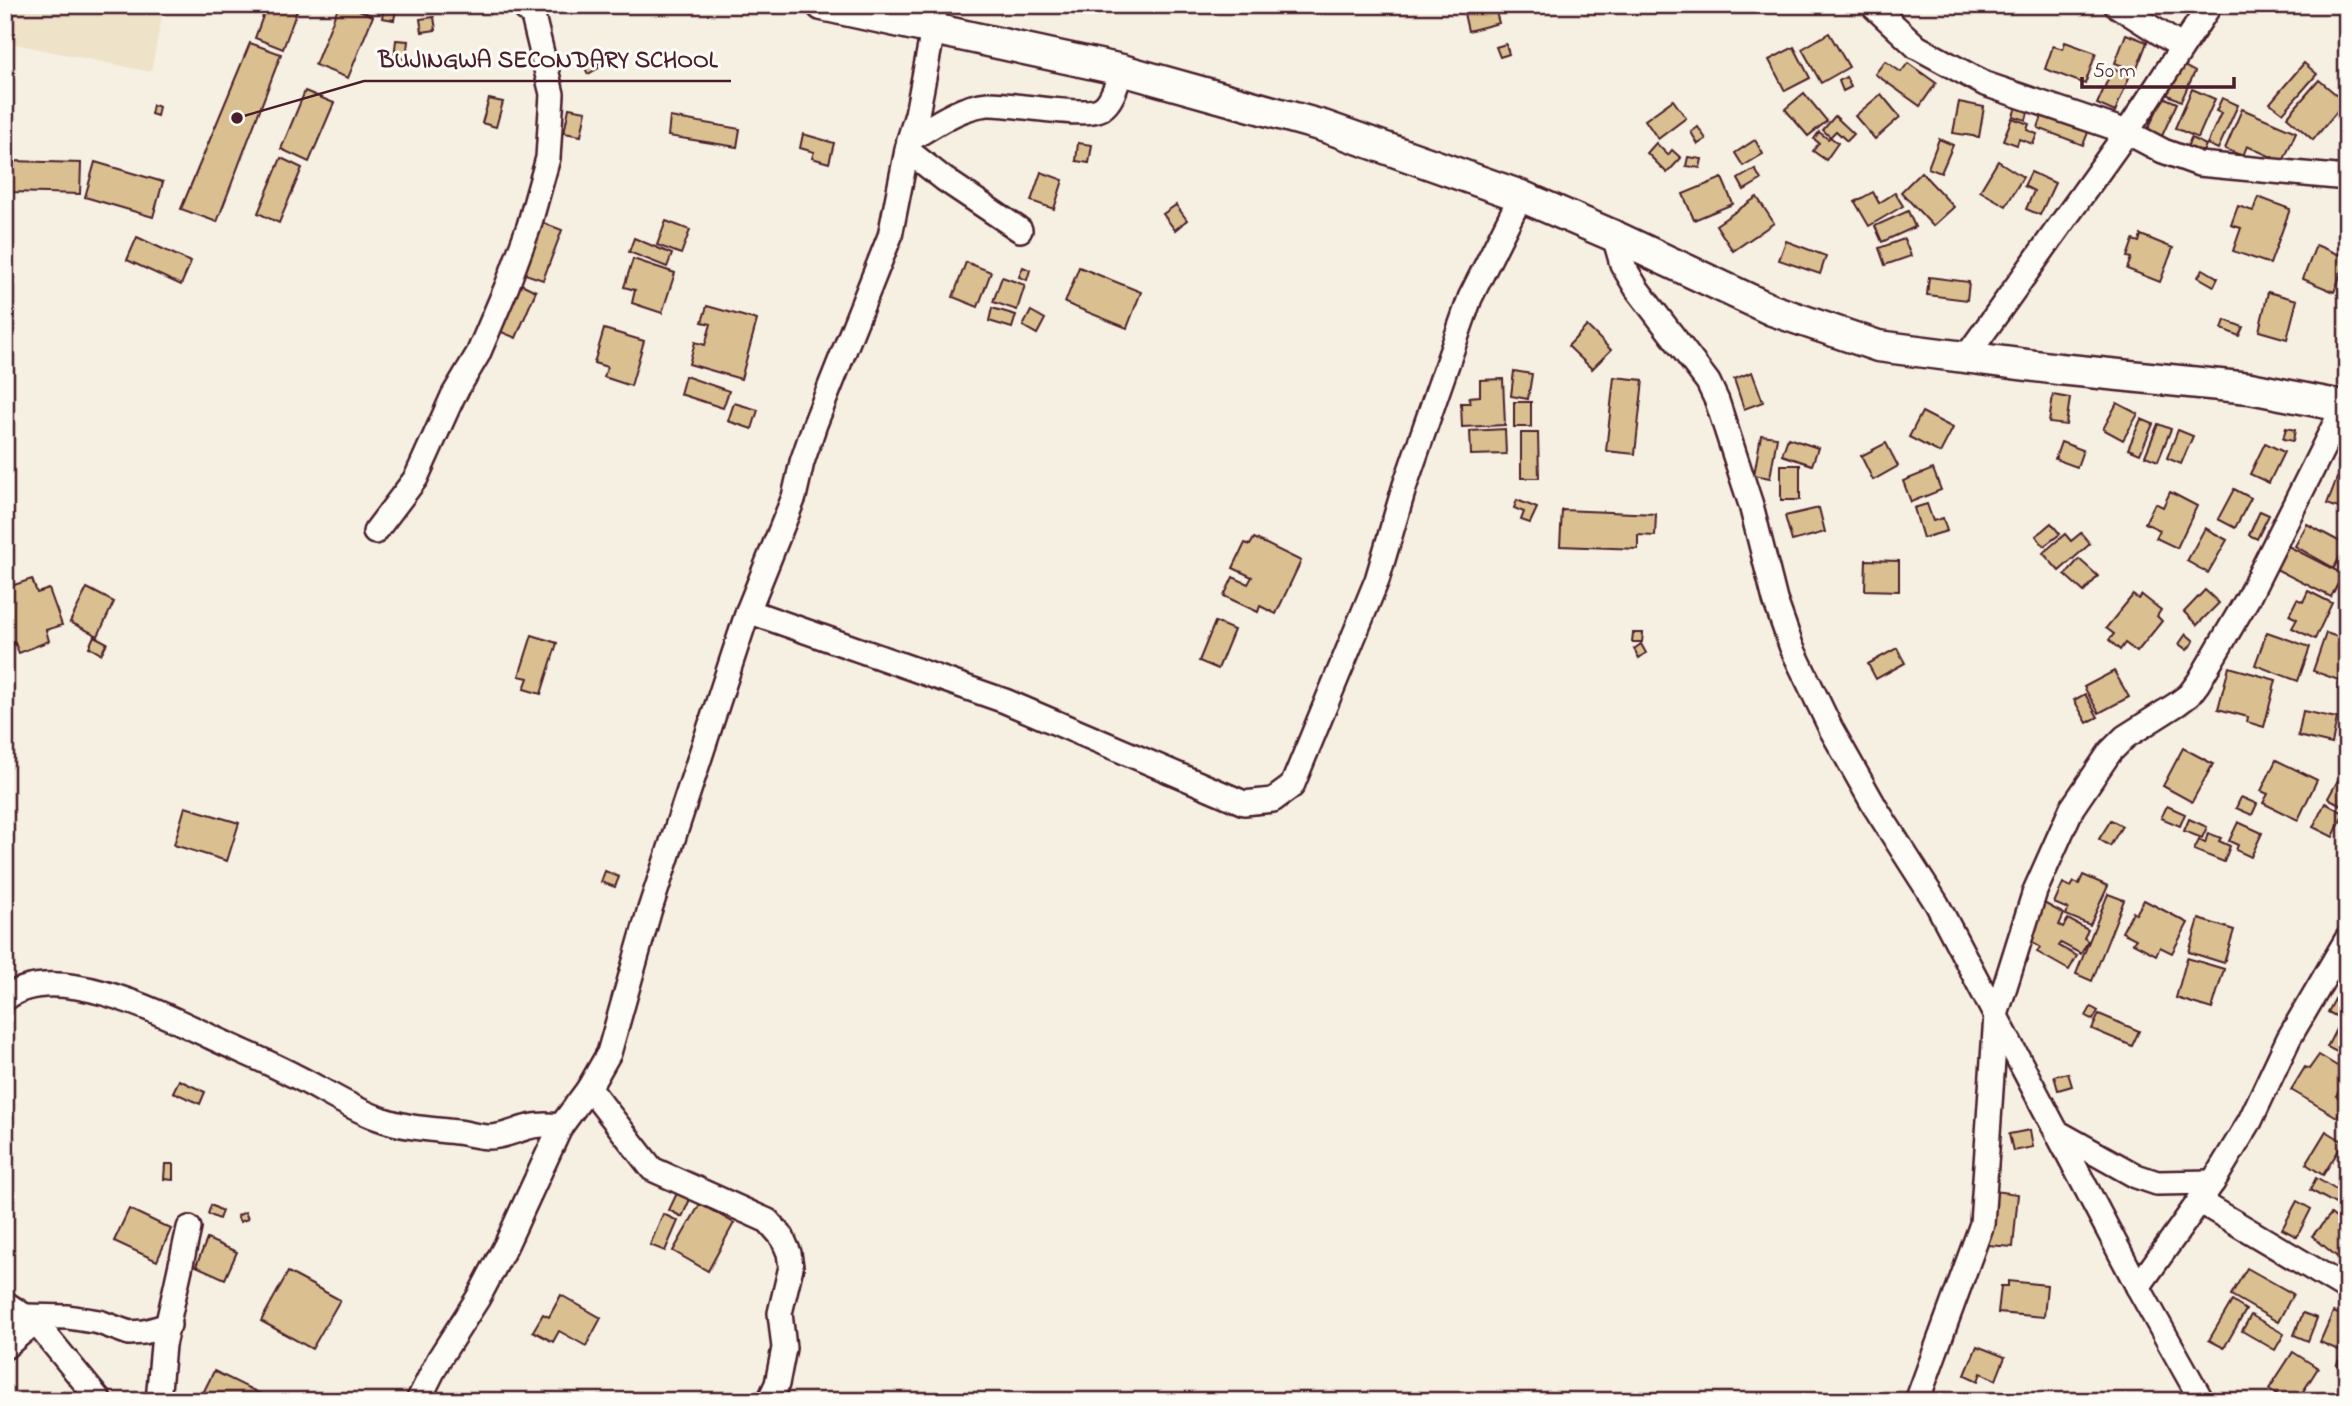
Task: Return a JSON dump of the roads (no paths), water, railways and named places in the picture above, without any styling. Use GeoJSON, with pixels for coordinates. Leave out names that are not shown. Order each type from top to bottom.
{"type":"FeatureCollection","features":[{"type":"Feature","properties":{"kind":"main road"},"geometry":{"type":"LineString","coordinates":[[822,5],[934,18],[1323,127],[1521,197],[1614,236],[1772,310],[1878,346],[2250,388],[2345,407]]}},
{"type":"Feature","properties":{"kind":"street"},"geometry":{"type":"LineString","coordinates":[[375,532],[416,478],[453,396],[478,354],[507,286],[548,158],[552,94],[533,16],[522,5]]}},
{"type":"Feature","properties":{"kind":"street"},"geometry":{"type":"LineString","coordinates":[[1872,5],[1917,47],[1985,85],[2127,132],[2163,151],[2199,164],[2347,178]]}},
{"type":"Feature","properties":{"kind":"street"},"geometry":{"type":"LineString","coordinates":[[2116,5],[2182,47]]}},
{"type":"Feature","properties":{"kind":"street"},"geometry":{"type":"LineString","coordinates":[[1966,357],[2127,132],[2210,5]]}},
{"type":"Feature","properties":{"kind":"street"},"geometry":{"type":"LineString","coordinates":[[418,1401],[439,1359],[478,1298],[506,1245],[561,1126],[589,1088],[609,1053],[649,912],[748,611],[794,497],[815,424],[890,236],[917,114],[934,18]]}},
{"type":"Feature","properties":{"kind":"street"},"geometry":{"type":"LineString","coordinates":[[908,145],[953,114],[986,104],[1027,106],[1051,111],[1096,111],[1104,107],[1110,99],[1122,70]]}},
{"type":"Feature","properties":{"kind":"street"},"geometry":{"type":"LineString","coordinates":[[908,145],[944,179],[1020,230]]}},
{"type":"Feature","properties":{"kind":"street"},"geometry":{"type":"LineString","coordinates":[[748,611],[1004,701],[1244,803],[1273,800],[1292,786],[1377,580],[1405,485],[1470,298],[1521,197]]}},
{"type":"Feature","properties":{"kind":"street"},"geometry":{"type":"LineString","coordinates":[[1614,236],[1622,264],[1708,382],[1717,401],[1751,505],[1788,636],[1831,729],[1875,807],[1937,904],[2138,1287],[2202,1401]]}},
{"type":"Feature","properties":{"kind":"street"},"geometry":{"type":"LineString","coordinates":[[1917,1401],[1982,1224],[1996,1015],[2035,891],[2072,808],[2110,752],[2125,737],[2177,705],[2198,683],[2248,598],[2345,407]]}},
{"type":"Feature","properties":{"kind":"street"},"geometry":{"type":"LineString","coordinates":[[2138,1287],[2206,1191],[2250,1121],[2289,1038],[2347,939]]}},
{"type":"Feature","properties":{"kind":"street"},"geometry":{"type":"LineString","coordinates":[[5,999],[22,988],[42,985],[82,988],[122,998],[170,1016],[379,1119],[405,1126],[489,1137],[508,1135],[544,1124],[561,1126]]}},
{"type":"Feature","properties":{"kind":"street"},"geometry":{"type":"LineString","coordinates":[[589,1088],[652,1169],[768,1221],[782,1237],[789,1253],[790,1267],[780,1313],[784,1348],[777,1384],[769,1401]]}},
{"type":"Feature","properties":{"kind":"street"},"geometry":{"type":"LineString","coordinates":[[2059,1133],[2136,1176],[2157,1183],[2206,1191],[2305,1266],[2347,1289]]}},
{"type":"Feature","properties":{"kind":"street"},"geometry":{"type":"LineString","coordinates":[[158,1401],[163,1345],[189,1228]]}},
{"type":"Feature","properties":{"kind":"street"},"geometry":{"type":"LineString","coordinates":[[5,1303],[31,1320],[100,1401]]}},
{"type":"Feature","properties":{"kind":"street"},"geometry":{"type":"LineString","coordinates":[[31,1320],[68,1317],[99,1322],[129,1333],[169,1325]]}},
{"type":"Feature","properties":{"kind":"street"},"geometry":{"type":"LineString","coordinates":[[5,1347],[24,1331],[31,1320]]}},
{"type":"Feature","properties":{"kind":"place","name":"BUJINGWA SECONDARY SCHOOL"},"geometry":{"type":"Point","coordinates":[237,118]}}]}
